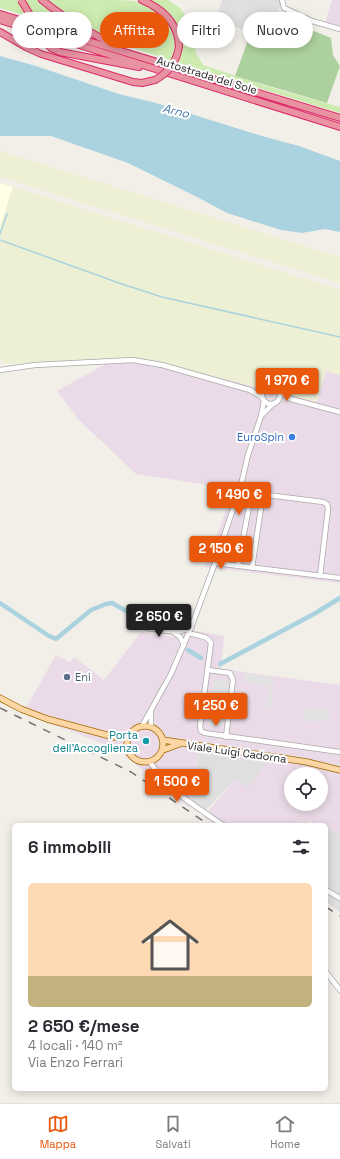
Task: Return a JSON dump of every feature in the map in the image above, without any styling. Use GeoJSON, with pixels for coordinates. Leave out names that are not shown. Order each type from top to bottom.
{"type":"FeatureCollection","features":[{"type":"Feature","properties":{"kind":"highway"},"geometry":{"type":"LineString","coordinates":[[21,0],[48,45],[53,50],[161,72]]}},
{"type":"Feature","properties":{"kind":"highway"},"geometry":{"type":"LineString","coordinates":[[42,0],[73,23],[128,52]]}},
{"type":"Feature","properties":{"kind":"highway"},"geometry":{"type":"LineString","coordinates":[[0,32],[33,51],[78,66],[133,82],[142,83],[155,80],[164,74],[171,67],[176,58],[179,46],[177,32],[169,18],[156,7],[142,0]]}},
{"type":"Feature","properties":{"kind":"highway","name":"Autostrada del Sole"},"geometry":{"type":"LineString","coordinates":[[0,14],[340,118]]}},
{"type":"Feature","properties":{"kind":"highway","name":"Autostrada del Sole"},"geometry":{"type":"LineString","coordinates":[[0,20],[161,72],[340,127]]}},
{"type":"Feature","properties":{"kind":"main road"},"geometry":{"type":"LineString","coordinates":[[0,698],[21,709],[47,719],[114,736],[129,735],[137,728],[142,726],[151,726],[159,732],[163,740],[163,750],[160,755],[150,762],[137,760],[132,757],[127,745],[129,735]]}},
{"type":"Feature","properties":{"kind":"main road"},"geometry":{"type":"LineString","coordinates":[[114,736],[127,745]]}},
{"type":"Feature","properties":{"kind":"main road","name":"Viale Luigi Cadorna"},"geometry":{"type":"LineString","coordinates":[[163,740],[180,744],[307,762],[340,770]]}},
{"type":"Feature","properties":{"kind":"main road","name":"Viale Luigi Cadorna"},"geometry":{"type":"LineString","coordinates":[[163,750],[180,744]]}},
{"type":"Feature","properties":{"kind":"street"},"geometry":{"type":"LineString","coordinates":[[282,0],[284,8],[312,21],[340,29]]}},
{"type":"Feature","properties":{"kind":"street"},"geometry":{"type":"LineString","coordinates":[[0,370],[35,365],[133,360],[162,365],[250,390],[268,404],[291,399]]}},
{"type":"Feature","properties":{"kind":"street"},"geometry":{"type":"LineString","coordinates":[[250,390],[264,389],[269,386],[274,386],[291,399],[340,412]]}},
{"type":"Feature","properties":{"kind":"street"},"geometry":{"type":"LineString","coordinates":[[142,726],[171,674],[192,627],[241,485],[248,455],[261,416],[264,389]]}},
{"type":"Feature","properties":{"kind":"street"},"geometry":{"type":"LineString","coordinates":[[261,416],[280,397],[280,392]]}},
{"type":"Feature","properties":{"kind":"street"},"geometry":{"type":"LineString","coordinates":[[238,566],[251,496],[258,494],[267,495],[316,501],[327,504],[328,509],[320,576]]}},
{"type":"Feature","properties":{"kind":"street"},"geometry":{"type":"LineString","coordinates":[[252,568],[263,495]]}},
{"type":"Feature","properties":{"kind":"street"},"geometry":{"type":"LineString","coordinates":[[215,563],[340,578]]}},
{"type":"Feature","properties":{"kind":"street"},"geometry":{"type":"LineString","coordinates":[[147,628],[185,631],[192,627]]}},
{"type":"Feature","properties":{"kind":"street"},"geometry":{"type":"LineString","coordinates":[[172,631],[180,637],[184,645]]}},
{"type":"Feature","properties":{"kind":"street"},"geometry":{"type":"LineString","coordinates":[[189,633],[205,637],[209,640],[211,646],[200,726],[201,731],[205,734],[340,752]]}},
{"type":"Feature","properties":{"kind":"street"},"geometry":{"type":"LineString","coordinates":[[208,670],[230,673],[233,680],[226,737]]}},
{"type":"Feature","properties":{"kind":"street"},"geometry":{"type":"LineString","coordinates":[[151,711],[151,726]]}},
{"type":"Feature","properties":{"kind":"street"},"geometry":{"type":"LineString","coordinates":[[150,762],[173,790],[221,823]]}},
{"type":"Feature","properties":{"kind":"street"},"geometry":{"type":"LineString","coordinates":[[328,891],[340,898]]}},
{"type":"Feature","properties":{"kind":"street"},"geometry":{"type":"LineString","coordinates":[[328,975],[340,990]]}},
{"type":"Feature","properties":{"kind":"shaded area"},"geometry":{"type":"Polygon","coordinates":[[[222,0],[285,0],[283,10],[279,8],[278,12],[243,12],[243,29],[235,27],[235,12],[219,12],[222,0]]]}},
{"type":"Feature","properties":{"kind":"shaded area"},"geometry":{"type":"Polygon","coordinates":[[[332,0],[340,0],[340,27],[325,22],[332,0]]]}},
{"type":"Feature","properties":{"kind":"shaded area"},"geometry":{"type":"Polygon","coordinates":[[[0,151],[340,257],[340,283],[0,177],[0,151]]]}},
{"type":"Feature","properties":{"kind":"shaded area"},"geometry":{"type":"Polygon","coordinates":[[[0,183],[13,187],[0,227],[0,183]]]}},
{"type":"Feature","properties":{"kind":"shaded area"},"geometry":{"type":"Polygon","coordinates":[[[13,187],[340,290],[340,375],[326,371],[317,402],[285,394],[282,386],[269,382],[259,388],[156,361],[133,358],[4,364],[0,357],[0,227],[13,187]]]}},
{"type":"Feature","properties":{"kind":"shaded area"},"geometry":{"type":"Polygon","coordinates":[[[116,358],[133,358],[156,361],[269,382],[317,401],[326,371],[340,375],[340,583],[205,567],[234,489],[136,474],[79,420],[57,391],[116,358]]]}},
{"type":"Feature","properties":{"kind":"shaded area"},"geometry":{"type":"Polygon","coordinates":[[[184,629],[224,636],[221,669],[340,685],[340,835],[328,828],[328,823],[312,823],[310,821],[308,823],[212,823],[203,817],[236,779],[248,788],[268,762],[198,752],[190,808],[117,749],[23,713],[56,655],[70,662],[74,657],[104,680],[141,632],[173,637],[184,629]]]}},
{"type":"Feature","properties":{"kind":"shaded area"},"geometry":{"type":"Polygon","coordinates":[[[244,673],[274,677],[271,709],[266,708],[269,686],[243,682],[244,673]]]}},
{"type":"Feature","properties":{"kind":"shaded area"},"geometry":{"type":"Polygon","coordinates":[[[214,679],[229,681],[226,701],[211,698],[214,679]]]}},
{"type":"Feature","properties":{"kind":"shaded area"},"geometry":{"type":"Polygon","coordinates":[[[210,705],[225,707],[222,727],[207,725],[210,705]]]}},
{"type":"Feature","properties":{"kind":"shaded area"},"geometry":{"type":"Polygon","coordinates":[[[305,707],[330,710],[328,720],[314,721],[314,723],[307,722],[307,719],[304,719],[305,707]]]}},
{"type":"Feature","properties":{"kind":"shaded area"},"geometry":{"type":"Polygon","coordinates":[[[198,752],[268,762],[248,789],[236,779],[205,811],[192,801],[198,752]]]}},
{"type":"Feature","properties":{"kind":"shaded area"},"geometry":{"type":"Polygon","coordinates":[[[328,828],[340,835],[340,912],[328,903],[328,828]]]}},
{"type":"Feature","properties":{"kind":"green space"},"geometry":{"type":"Polygon","coordinates":[[[0,0],[17,0],[24,12],[14,12],[0,8],[0,0]]]}},
{"type":"Feature","properties":{"kind":"green space"},"geometry":{"type":"Polygon","coordinates":[[[23,0],[37,0],[53,12],[31,12],[23,0]]]}},
{"type":"Feature","properties":{"kind":"green space"},"geometry":{"type":"Polygon","coordinates":[[[45,0],[134,1],[144,4],[158,12],[100,12],[100,36],[92,32],[92,12],[62,12],[45,0]]]}},
{"type":"Feature","properties":{"kind":"green space"},"geometry":{"type":"Polygon","coordinates":[[[148,0],[168,0],[180,8],[183,12],[177,12],[177,25],[169,15],[169,12],[166,12],[148,0]]]}},
{"type":"Feature","properties":{"kind":"green space"},"geometry":{"type":"Polygon","coordinates":[[[169,24],[173,30],[175,40],[175,50],[172,61],[133,48],[169,48],[169,24]]]}},
{"type":"Feature","properties":{"kind":"green space"},"geometry":{"type":"Polygon","coordinates":[[[313,31],[331,38],[333,55],[340,66],[327,103],[235,76],[245,48],[313,48],[313,31]]]}},
{"type":"Feature","properties":{"kind":"green space"},"geometry":{"type":"Polygon","coordinates":[[[181,48],[195,48],[196,53],[203,65],[273,88],[340,107],[340,113],[178,63],[181,48]]]}},
{"type":"Feature","properties":{"kind":"water","name":"Arno"},"geometry":{"type":"Polygon","coordinates":[[[0,56],[36,66],[119,94],[156,103],[299,146],[340,161],[340,232],[325,229],[302,233],[281,230],[227,213],[128,163],[51,136],[0,136],[0,56]]]}},
{"type":"Feature","properties":{"kind":"waterway"},"geometry":{"type":"LineString","coordinates":[[0,234],[7,214]]}},
{"type":"Feature","properties":{"kind":"waterway"},"geometry":{"type":"LineString","coordinates":[[0,240],[162,297],[340,337]]}},
{"type":"Feature","properties":{"kind":"waterway"},"geometry":{"type":"LineString","coordinates":[[220,664],[314,614],[340,598]]}},
{"type":"Feature","properties":{"kind":"waterway"},"geometry":{"type":"LineString","coordinates":[[0,603],[49,636],[56,639],[91,610],[106,604],[112,603],[149,621]]}},
{"type":"Feature","properties":{"kind":"waterway"},"geometry":{"type":"LineString","coordinates":[[188,650],[201,658]]}},
{"type":"Feature","properties":{"kind":"railway"},"geometry":{"type":"LineString","coordinates":[[0,708],[131,772],[206,823]]}},
{"type":"Feature","properties":{"kind":"railway"},"geometry":{"type":"LineString","coordinates":[[328,908],[340,916]]}},
{"type":"Feature","properties":{"kind":"place","name":"EuroSpin"},"geometry":{"type":"Point","coordinates":[292,437]}},
{"type":"Feature","properties":{"kind":"place","name":"Eni"},"geometry":{"type":"Point","coordinates":[67,677]}},
{"type":"Feature","properties":{"kind":"place","name":"Porta dell'Accoglienza"},"geometry":{"type":"Point","coordinates":[146,741]}}]}
